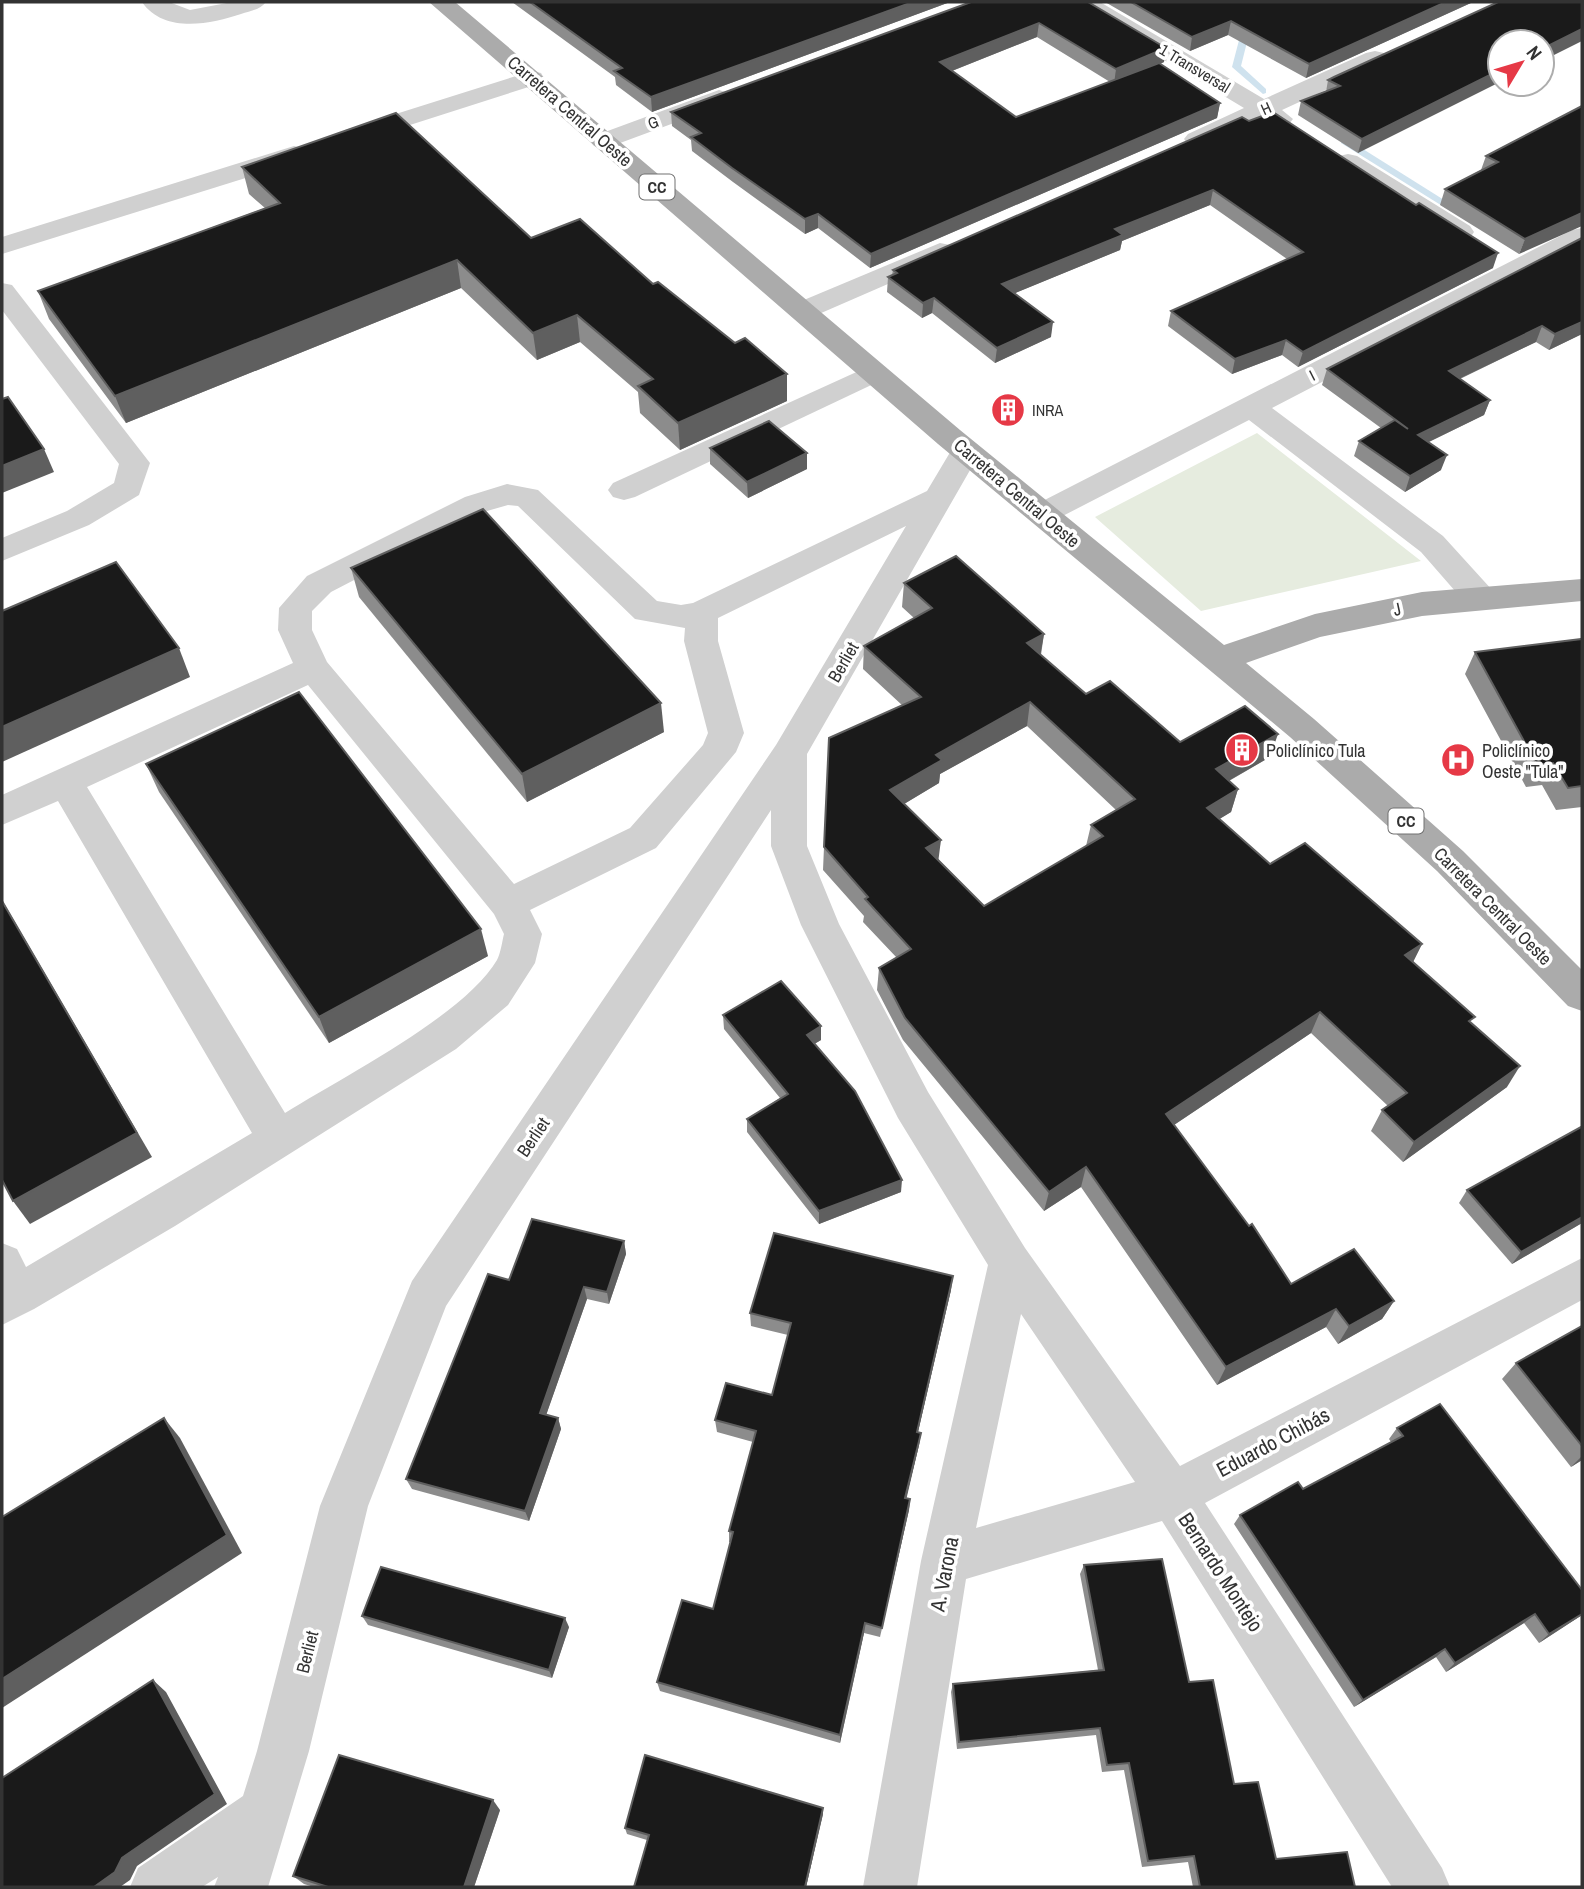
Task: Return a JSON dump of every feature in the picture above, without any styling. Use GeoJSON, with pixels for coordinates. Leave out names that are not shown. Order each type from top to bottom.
{"type":"FeatureCollection","features":[{"type":"Feature","properties":{"kind":"main road","name":"Carretera Central Oeste"},"geometry":{"type":"LineString","coordinates":[[445,2],[603,141],[966,451],[1302,728],[1450,861],[1582,995]]}},
{"type":"Feature","properties":{"kind":"main road","name":"J"},"geometry":{"type":"LineString","coordinates":[[1217,660],[1315,626],[1422,604],[1582,590]]}},
{"type":"Feature","properties":{"kind":"street"},"geometry":{"type":"LineString","coordinates":[[154,2],[174,16],[202,18],[254,2]]}},
{"type":"Feature","properties":{"kind":"street","name":"1 Transversal"},"geometry":{"type":"LineString","coordinates":[[1084,2],[1300,131]]}},
{"type":"Feature","properties":{"kind":"street","name":"H"},"geometry":{"type":"LineString","coordinates":[[1177,147],[1400,47]]}},
{"type":"Feature","properties":{"kind":"street"},"geometry":{"type":"LineString","coordinates":[[2,246],[533,78]]}},
{"type":"Feature","properties":{"kind":"street","name":"G"},"geometry":{"type":"LineString","coordinates":[[603,141],[745,88]]}},
{"type":"Feature","properties":{"kind":"street"},"geometry":{"type":"LineString","coordinates":[[1322,146],[1499,257]]}},
{"type":"Feature","properties":{"kind":"street","name":"I"},"geometry":{"type":"LineString","coordinates":[[1042,514],[1251,407],[1499,257],[1582,236]]}},
{"type":"Feature","properties":{"kind":"street"},"geometry":{"type":"LineString","coordinates":[[802,311],[964,240]]}},
{"type":"Feature","properties":{"kind":"street"},"geometry":{"type":"LineString","coordinates":[[2,291],[135,463],[128,488],[78,518],[2,550]]}},
{"type":"Feature","properties":{"kind":"street"},"geometry":{"type":"LineString","coordinates":[[624,490],[874,373]]}},
{"type":"Feature","properties":{"kind":"street"},"geometry":{"type":"LineString","coordinates":[[1251,407],[1432,544],[1482,599]]}},
{"type":"Feature","properties":{"kind":"street","name":"Berliet"},"geometry":{"type":"LineString","coordinates":[[241,1887],[283,1751],[344,1506],[428,1295],[789,754],[966,451]]}},
{"type":"Feature","properties":{"kind":"street"},"geometry":{"type":"LineString","coordinates":[[7,1287],[160,1212],[442,1037],[494,994],[516,963],[523,933],[508,904],[313,668],[295,629],[296,608],[318,584],[476,505],[507,494],[527,497],[647,611],[681,617],[702,612],[938,498]]}},
{"type":"Feature","properties":{"kind":"street"},"geometry":{"type":"LineString","coordinates":[[508,904],[643,838],[718,752],[726,733],[701,641],[702,612]]}},
{"type":"Feature","properties":{"kind":"street"},"geometry":{"type":"LineString","coordinates":[[2,811],[313,668]]}},
{"type":"Feature","properties":{"kind":"street","name":"Bernardo Montejo"},"geometry":{"type":"LineString","coordinates":[[789,754],[789,846],[820,925],[913,1105],[1010,1262],[1172,1495],[1423,1887]]}},
{"type":"Feature","properties":{"kind":"street"},"geometry":{"type":"LineString","coordinates":[[65,782],[278,1139]]}},
{"type":"Feature","properties":{"kind":"street","name":"A. Varona"},"geometry":{"type":"LineString","coordinates":[[890,1887],[945,1561],[1010,1262]]}},
{"type":"Feature","properties":{"kind":"street","name":"Eduardo Chibás"},"geometry":{"type":"LineString","coordinates":[[945,1561],[1172,1495],[1582,1278]]}},
{"type":"Feature","properties":{"kind":"street"},"geometry":{"type":"LineString","coordinates":[[157,1887],[262,1814]]}},
{"type":"Feature","properties":{"kind":"shaded area"},"geometry":{"type":"Polygon","coordinates":[[[1257,433],[1421,561],[1201,611],[1095,517],[1257,433]]]}},
{"type":"Feature","properties":{"kind":"building"},"geometry":{"type":"Polygon","coordinates":[[[530,2],[913,2],[651,97],[614,71],[622,68],[530,2]]]}},
{"type":"Feature","properties":{"kind":"building"},"geometry":{"type":"Polygon","coordinates":[[[971,2],[1088,2],[1166,48],[1116,69],[1039,23],[940,62],[1016,117],[1159,63],[1220,103],[871,254],[818,214],[805,219],[732,168],[691,137],[701,133],[671,112],[971,2]]]}},
{"type":"Feature","properties":{"kind":"building"},"geometry":{"type":"Polygon","coordinates":[[[1131,2],[1446,2],[1309,64],[1231,21],[1192,37],[1131,2]]]}},
{"type":"Feature","properties":{"kind":"building"},"geometry":{"type":"Polygon","coordinates":[[[1498,2],[1582,2],[1582,29],[1556,42],[1556,28],[1486,28],[1486,77],[1362,139],[1301,101],[1340,86],[1328,80],[1498,2]]]}},
{"type":"Feature","properties":{"kind":"building"},"geometry":{"type":"Polygon","coordinates":[[[1582,106],[1582,213],[1525,239],[1445,189],[1498,162],[1486,156],[1582,106]]]}},
{"type":"Feature","properties":{"kind":"building"},"geometry":{"type":"Polygon","coordinates":[[[1273,112],[1416,205],[1419,203],[1498,253],[1303,352],[1286,340],[1235,359],[1171,311],[1303,252],[1213,190],[1115,229],[1123,235],[1002,284],[1053,322],[997,348],[934,298],[923,303],[888,277],[897,273],[893,270],[1242,117],[1249,121],[1273,112]]]}},
{"type":"Feature","properties":{"kind":"building"},"geometry":{"type":"Polygon","coordinates":[[[396,113],[531,238],[580,219],[653,284],[658,282],[735,343],[745,338],[787,374],[678,423],[638,386],[653,379],[577,315],[533,333],[457,260],[115,396],[38,291],[280,203],[242,167],[396,113]]]}},
{"type":"Feature","properties":{"kind":"building"},"geometry":{"type":"Polygon","coordinates":[[[1582,238],[1582,322],[1555,334],[1542,326],[1449,371],[1490,400],[1418,435],[1447,455],[1410,476],[1359,441],[1395,420],[1408,429],[1327,369],[1582,238]]]}},
{"type":"Feature","properties":{"kind":"building"},"geometry":{"type":"Polygon","coordinates":[[[8,397],[44,449],[2,466],[2,399],[8,397]]]}},
{"type":"Feature","properties":{"kind":"building"},"geometry":{"type":"Polygon","coordinates":[[[769,421],[807,453],[747,482],[710,448],[769,421]]]}},
{"type":"Feature","properties":{"kind":"building"},"geometry":{"type":"Polygon","coordinates":[[[483,509],[661,703],[522,774],[351,568],[483,509]]]}},
{"type":"Feature","properties":{"kind":"building"},"geometry":{"type":"Polygon","coordinates":[[[956,556],[1044,634],[1027,643],[1086,694],[1110,681],[1180,742],[1245,706],[1278,734],[1216,769],[1238,789],[1207,808],[1270,864],[1305,843],[1422,944],[1405,955],[1475,1017],[1469,1021],[1520,1066],[1414,1142],[1382,1110],[1407,1093],[1320,1012],[1166,1114],[1249,1226],[1252,1224],[1291,1284],[1354,1249],[1394,1301],[1349,1326],[1336,1309],[1226,1367],[1086,1167],[1049,1192],[905,1018],[879,968],[911,949],[865,899],[868,897],[824,847],[829,738],[921,697],[864,646],[932,608],[904,583],[956,556]],[[1030,702],[936,755],[942,760],[890,790],[941,840],[926,848],[984,906],[1103,836],[1091,825],[1135,799],[1030,702]]]}},
{"type":"Feature","properties":{"kind":"building"},"geometry":{"type":"Polygon","coordinates":[[[116,562],[179,648],[2,727],[2,611],[116,562]]]}},
{"type":"Feature","properties":{"kind":"building"},"geometry":{"type":"Polygon","coordinates":[[[1582,639],[1582,786],[1568,788],[1553,763],[1537,765],[1475,652],[1582,639]]]}},
{"type":"Feature","properties":{"kind":"building"},"geometry":{"type":"Polygon","coordinates":[[[299,692],[481,929],[319,1017],[146,764],[299,692]]]}},
{"type":"Feature","properties":{"kind":"building"},"geometry":{"type":"Polygon","coordinates":[[[2,901],[137,1133],[13,1201],[2,1180],[2,901]]]}},
{"type":"Feature","properties":{"kind":"building"},"geometry":{"type":"Polygon","coordinates":[[[781,981],[821,1026],[807,1035],[855,1091],[902,1180],[819,1211],[747,1119],[788,1094],[723,1015],[781,981]]]}},
{"type":"Feature","properties":{"kind":"building"},"geometry":{"type":"Polygon","coordinates":[[[1581,1127],[1582,1217],[1521,1252],[1467,1190],[1581,1127]]]}},
{"type":"Feature","properties":{"kind":"building"},"geometry":{"type":"Polygon","coordinates":[[[532,1219],[624,1241],[607,1292],[584,1287],[540,1413],[558,1418],[525,1511],[406,1479],[488,1274],[509,1280],[532,1219]]]}},
{"type":"Feature","properties":{"kind":"building"},"geometry":{"type":"Polygon","coordinates":[[[774,1233],[953,1276],[917,1432],[921,1433],[905,1498],[910,1499],[882,1628],[865,1623],[840,1735],[657,1682],[682,1600],[713,1609],[733,1532],[729,1531],[756,1431],[715,1420],[726,1383],[772,1395],[791,1323],[750,1313],[774,1233]]]}},
{"type":"Feature","properties":{"kind":"building"},"geometry":{"type":"Polygon","coordinates":[[[1582,1326],[1582,1446],[1516,1363],[1582,1326]]]}},
{"type":"Feature","properties":{"kind":"building"},"geometry":{"type":"Polygon","coordinates":[[[1440,1404],[1582,1590],[1582,1614],[1549,1634],[1535,1614],[1455,1663],[1445,1649],[1363,1700],[1240,1515],[1298,1482],[1303,1489],[1403,1436],[1397,1428],[1440,1404]]]}},
{"type":"Feature","properties":{"kind":"building"},"geometry":{"type":"Polygon","coordinates":[[[164,1418],[227,1535],[2,1679],[2,1517],[164,1418]]]}},
{"type":"Feature","properties":{"kind":"building"},"geometry":{"type":"Polygon","coordinates":[[[1162,1559],[1189,1682],[1213,1680],[1234,1784],[1258,1782],[1276,1859],[1347,1852],[1355,1887],[1200,1887],[1194,1856],[1148,1861],[1129,1763],[1107,1765],[1100,1728],[959,1742],[953,1684],[1104,1670],[1084,1565],[1162,1559]]]}},
{"type":"Feature","properties":{"kind":"building"},"geometry":{"type":"Polygon","coordinates":[[[381,1567],[565,1618],[549,1670],[362,1616],[381,1567]]]}},
{"type":"Feature","properties":{"kind":"building"},"geometry":{"type":"Polygon","coordinates":[[[153,1680],[215,1794],[122,1858],[115,1872],[94,1887],[2,1887],[2,1778],[153,1680]]]}},
{"type":"Feature","properties":{"kind":"building"},"geometry":{"type":"Polygon","coordinates":[[[339,1755],[493,1800],[464,1887],[328,1887],[293,1876],[339,1755]]]}},
{"type":"Feature","properties":{"kind":"building"},"geometry":{"type":"Polygon","coordinates":[[[645,1755],[823,1808],[805,1887],[634,1887],[649,1835],[625,1828],[645,1755]]]}},
{"type":"Feature","properties":{"kind":"waterway"},"geometry":{"type":"LineString","coordinates":[[1253,2],[1236,67],[1263,91]]}},
{"type":"Feature","properties":{"kind":"waterway"},"geometry":{"type":"LineString","coordinates":[[1344,141],[1455,210]]}},
{"type":"Feature","properties":{"kind":"place","name":"INRA"},"geometry":{"type":"Point","coordinates":[1008,410]}},
{"type":"Feature","properties":{"kind":"place","name":"Policlínico Tula"},"geometry":{"type":"Point","coordinates":[1242,750]}},
{"type":"Feature","properties":{"kind":"place","name":"Policlínico Oeste \"Tula\""},"geometry":{"type":"Point","coordinates":[1458,760]}}]}
